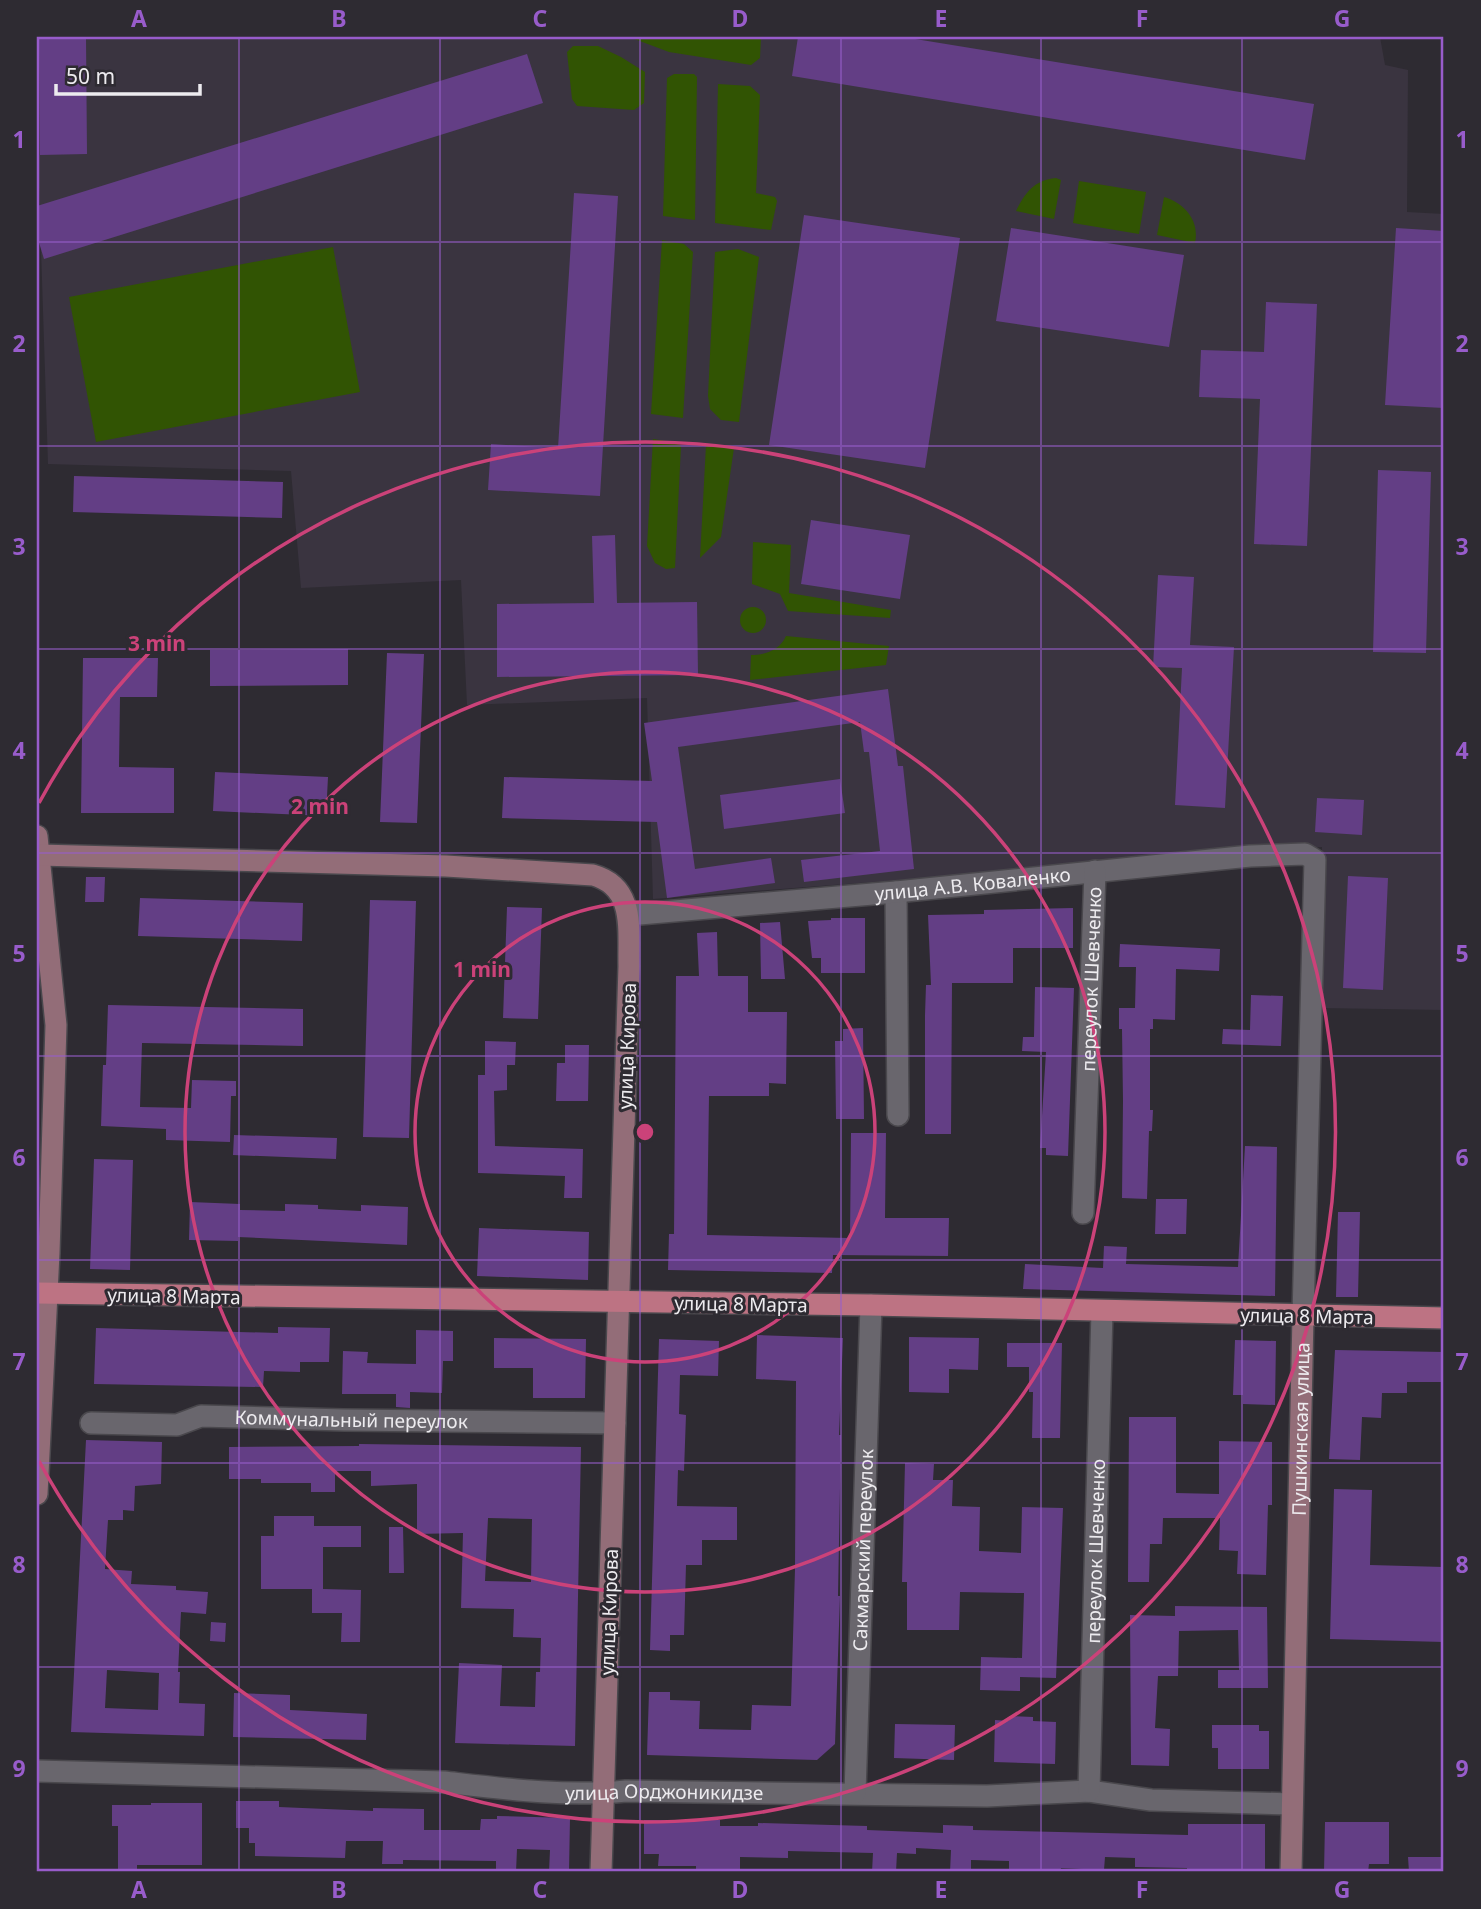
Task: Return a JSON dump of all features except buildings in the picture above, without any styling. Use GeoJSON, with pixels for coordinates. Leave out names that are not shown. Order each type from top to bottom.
{"type":"FeatureCollection","features":[{"type":"Feature","properties":{"kind":"main road","name":"улица Кирова"},"geometry":{"type":"LineString","coordinates":[[38,846],[593,875],[608,879],[618,888],[628,915],[628,994],[601,1872]]}},
{"type":"Feature","properties":{"kind":"main road"},"geometry":{"type":"LineString","coordinates":[[37,1494],[42,1293],[54,1132],[56,1025],[38,846]]}},
{"type":"Feature","properties":{"kind":"main road","name":"улица 8 Марта"},"geometry":{"type":"LineString","coordinates":[[42,1293],[871,1305],[1444,1318]]}},
{"type":"Feature","properties":{"kind":"main road","name":"Пушкинская улица"},"geometry":{"type":"LineString","coordinates":[[1291,1872],[1303,1316]]}},
{"type":"Feature","properties":{"kind":"street","name":"улица А.В. Коваленко"},"geometry":{"type":"LineString","coordinates":[[628,915],[896,892],[1250,856],[1305,854],[1315,860]]}},
{"type":"Feature","properties":{"kind":"street","name":"Пушкинская улица"},"geometry":{"type":"LineString","coordinates":[[1303,1316],[1315,860]]}},
{"type":"Feature","properties":{"kind":"street","name":"переулок Шевченко"},"geometry":{"type":"LineString","coordinates":[[1083,1213],[1095,871]]}},
{"type":"Feature","properties":{"kind":"street"},"geometry":{"type":"LineString","coordinates":[[896,892],[898,1115]]}},
{"type":"Feature","properties":{"kind":"street","name":"Сакмарский переулок"},"geometry":{"type":"LineString","coordinates":[[855,1793],[871,1305]]}},
{"type":"Feature","properties":{"kind":"street","name":"переулок Шевченко"},"geometry":{"type":"LineString","coordinates":[[1089,1791],[1102,1311]]}},
{"type":"Feature","properties":{"kind":"street","name":"Коммунальный переулок"},"geometry":{"type":"LineString","coordinates":[[91,1423],[177,1425],[201,1416],[615,1423]]}},
{"type":"Feature","properties":{"kind":"street","name":"улица Орджоникидзе"},"geometry":{"type":"LineString","coordinates":[[37,1771],[444,1782],[488,1788],[581,1794],[626,1791],[987,1796],[1089,1791],[1151,1800],[1292,1804]]}},
{"type":"Feature","properties":{"kind":"shaded area"},"geometry":{"type":"Polygon","coordinates":[[[37,37],[1380,37],[1385,65],[1408,70],[1407,212],[1444,214],[1444,1010],[1322,1008],[1322,847],[653,899],[647,698],[467,705],[461,580],[301,588],[291,471],[48,464],[37,126],[37,37]]]}},
{"type":"Feature","properties":{"kind":"green space"},"geometry":{"type":"Polygon","coordinates":[[[629,37],[761,37],[760,58],[751,65],[669,52],[629,37]]]}},
{"type":"Feature","properties":{"kind":"green space"},"geometry":{"type":"Polygon","coordinates":[[[573,46],[598,46],[645,72],[644,103],[634,110],[577,106],[572,99],[567,52],[573,46]]]}},
{"type":"Feature","properties":{"kind":"green space"},"geometry":{"type":"Polygon","coordinates":[[[674,74],[694,74],[697,77],[695,220],[663,216],[667,78],[674,74]]]}},
{"type":"Feature","properties":{"kind":"green space"},"geometry":{"type":"Polygon","coordinates":[[[718,84],[750,86],[760,95],[756,193],[775,197],[777,201],[771,230],[715,223],[718,84]]]}},
{"type":"Feature","properties":{"kind":"green space"},"geometry":{"type":"Polygon","coordinates":[[[1056,178],[1061,180],[1054,219],[1016,211],[1031,188],[1042,181],[1056,178]]]}},
{"type":"Feature","properties":{"kind":"green space"},"geometry":{"type":"Polygon","coordinates":[[[1079,181],[1146,192],[1139,234],[1073,223],[1079,181]]]}},
{"type":"Feature","properties":{"kind":"green space"},"geometry":{"type":"Polygon","coordinates":[[[1164,197],[1178,203],[1189,214],[1195,227],[1195,243],[1157,235],[1164,197]]]}},
{"type":"Feature","properties":{"kind":"green space"},"geometry":{"type":"Polygon","coordinates":[[[662,240],[684,244],[693,252],[683,418],[651,414],[662,240]]]}},
{"type":"Feature","properties":{"kind":"green space"},"geometry":{"type":"Polygon","coordinates":[[[333,247],[360,392],[96,442],[69,297],[333,247]]]}},
{"type":"Feature","properties":{"kind":"green space"},"geometry":{"type":"Polygon","coordinates":[[[738,249],[759,257],[739,422],[721,420],[710,409],[708,396],[715,252],[738,249]]]}},
{"type":"Feature","properties":{"kind":"green space"},"geometry":{"type":"Polygon","coordinates":[[[653,439],[678,443],[681,446],[675,568],[666,569],[655,563],[647,546],[653,439]]]}},
{"type":"Feature","properties":{"kind":"green space"},"geometry":{"type":"Polygon","coordinates":[[[706,445],[734,448],[721,537],[700,558],[706,445]]]}},
{"type":"Feature","properties":{"kind":"green space"},"geometry":{"type":"Polygon","coordinates":[[[753,542],[791,545],[789,593],[891,610],[890,618],[788,611],[780,594],[752,584],[753,542]]]}},
{"type":"Feature","properties":{"kind":"green space"},"geometry":{"type":"Polygon","coordinates":[[[753,607],[762,611],[766,620],[762,629],[753,633],[744,629],[740,620],[744,611],[753,607]]]}},
{"type":"Feature","properties":{"kind":"green space"},"geometry":{"type":"Polygon","coordinates":[[[786,636],[889,646],[886,665],[750,680],[751,655],[772,651],[786,636]]]}}]}
